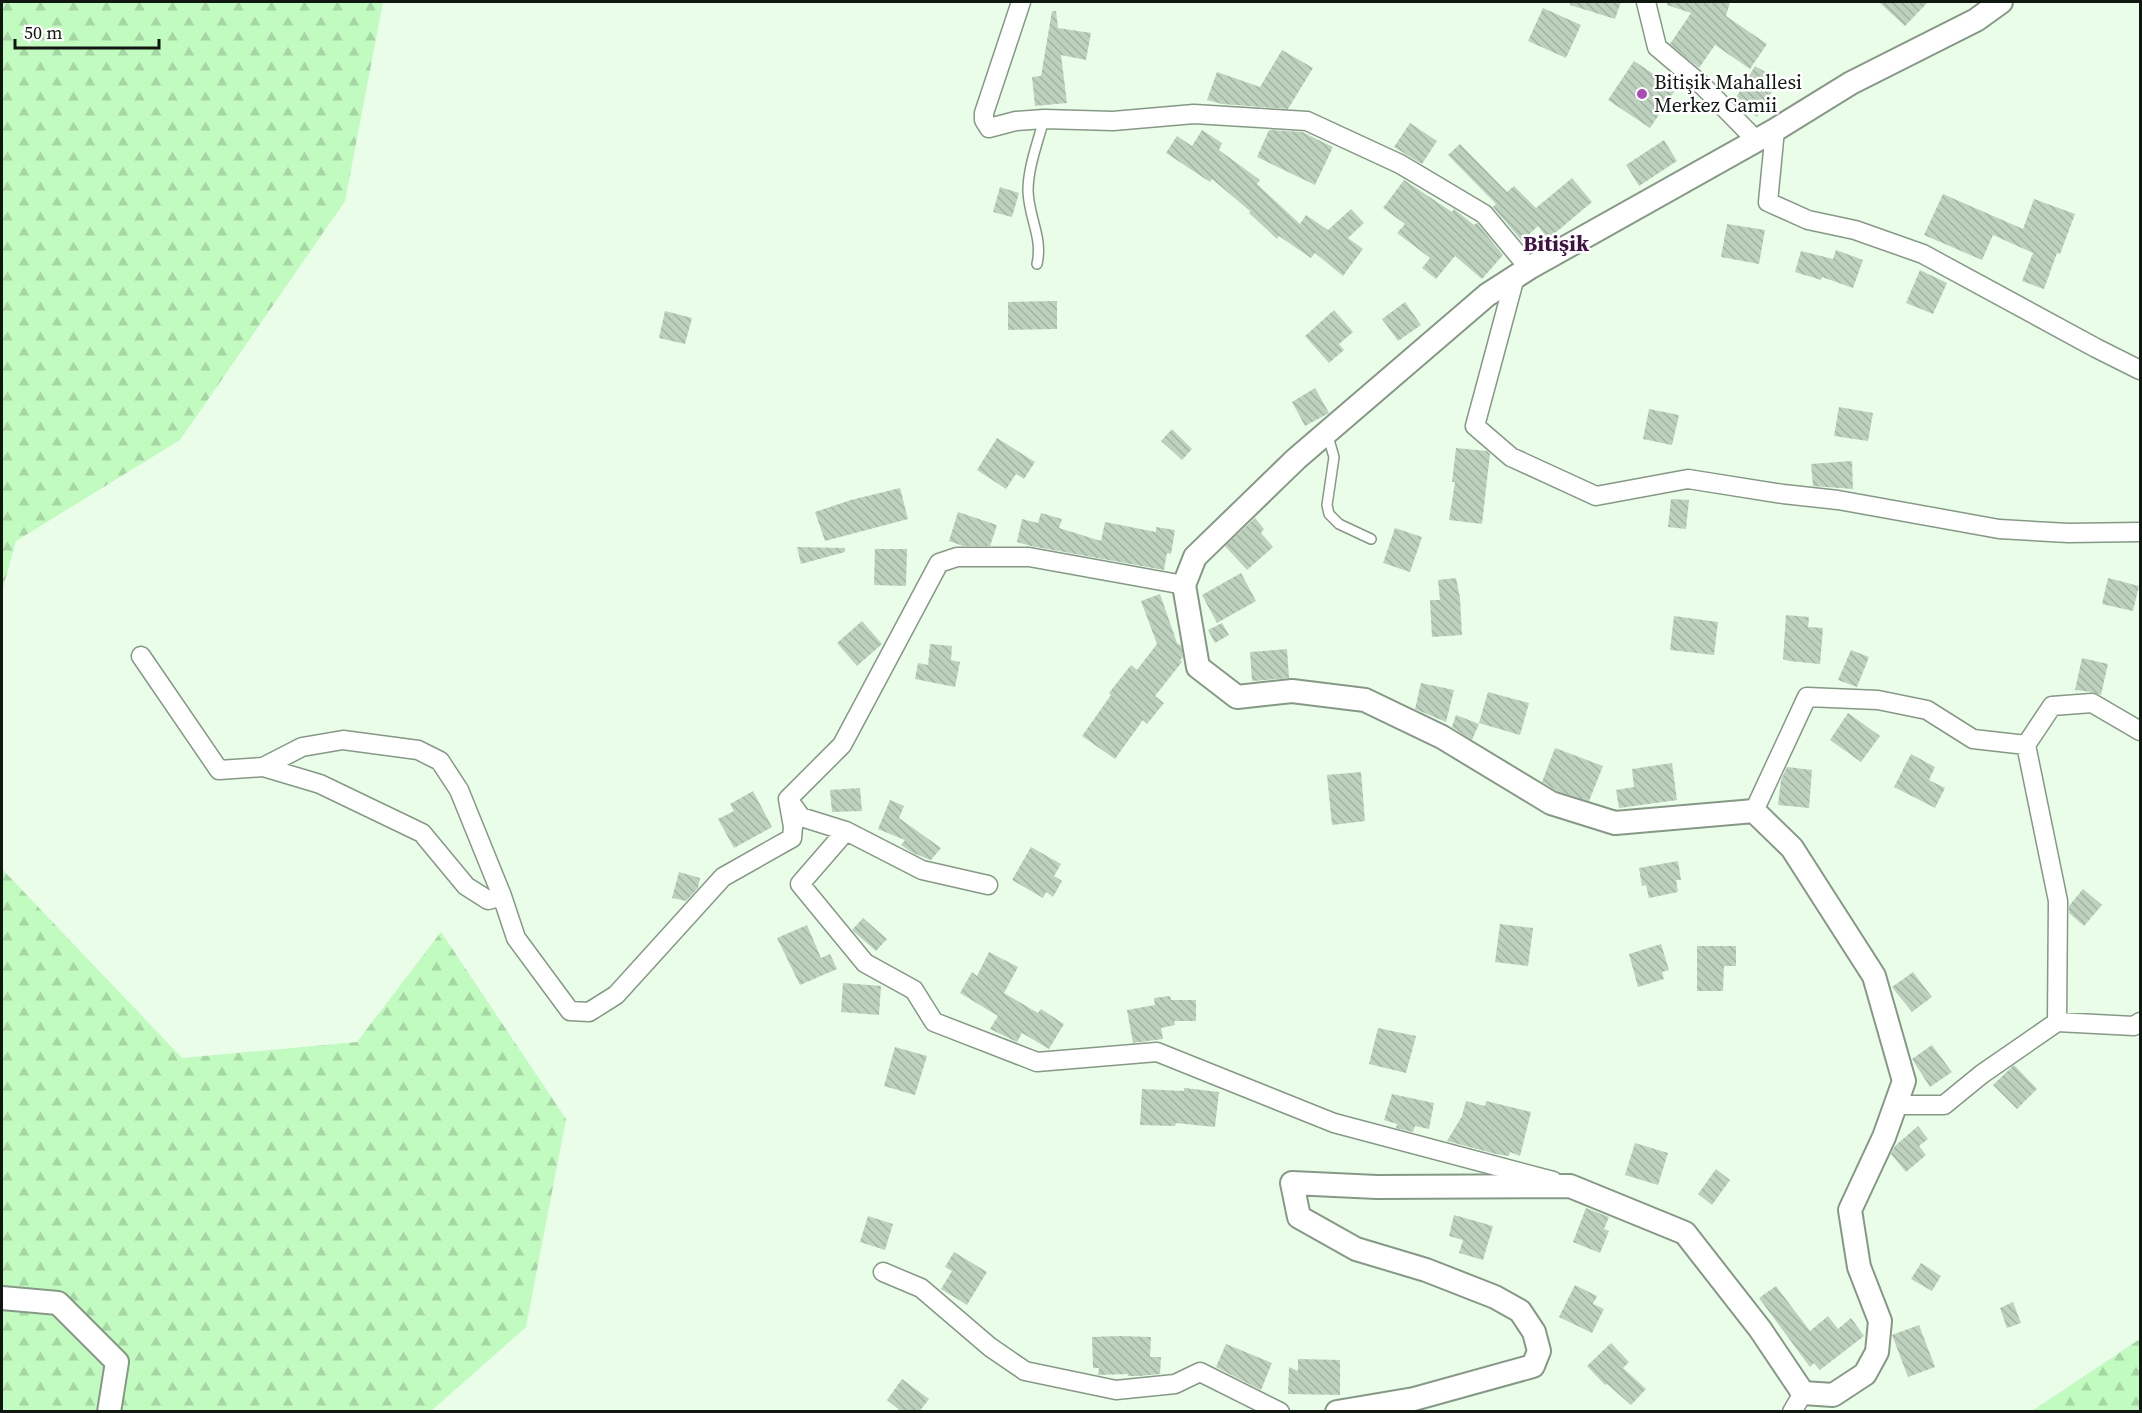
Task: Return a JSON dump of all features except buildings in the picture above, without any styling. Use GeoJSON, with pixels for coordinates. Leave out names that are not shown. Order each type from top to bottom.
{"type":"FeatureCollection","features":[{"type":"Feature","properties":{"kind":"street"},"geometry":{"type":"LineString","coordinates":[[1021,2],[984,120],[985,125],[992,128],[1016,121],[1044,119],[1113,120],[1194,114],[1308,121],[1400,164],[1484,214],[1522,273],[1475,426],[1511,457],[1596,496],[1688,479],[1838,500],[1999,529],[2068,533],[2140,532]]}},
{"type":"Feature","properties":{"kind":"street"},"geometry":{"type":"LineString","coordinates":[[1646,2],[1658,47],[1703,86],[1766,135]]}},
{"type":"Feature","properties":{"kind":"street"},"geometry":{"type":"LineString","coordinates":[[846,831],[800,884],[865,963],[914,990],[934,1022],[1037,1062],[1157,1052],[1334,1123],[1570,1186],[1685,1233],[1760,1329],[1798,1402],[1833,1395],[1865,1374],[1877,1352],[1880,1321],[1859,1267],[1850,1210],[1884,1137],[1904,1081],[1874,976],[1792,848],[1754,811],[1615,823],[1551,803],[1442,738],[1365,700],[1292,691],[1237,697],[1198,667],[1184,585],[1195,557],[1296,459],[1487,295],[1766,135],[1851,83],[1976,20],[2001,2]]}},
{"type":"Feature","properties":{"kind":"street"},"geometry":{"type":"LineString","coordinates":[[1766,135],[1768,202],[1808,220],[1855,230],[1923,254],[2140,370]]}},
{"type":"Feature","properties":{"kind":"street"},"geometry":{"type":"LineString","coordinates":[[788,799],[842,745],[939,563],[957,557],[1029,557],[1184,585]]}},
{"type":"Feature","properties":{"kind":"street"},"geometry":{"type":"LineString","coordinates":[[141,656],[219,770],[263,767],[320,784],[422,833],[466,886],[488,900],[502,896]]}},
{"type":"Feature","properties":{"kind":"street"},"geometry":{"type":"LineString","coordinates":[[1754,811],[1807,697],[1878,700],[1927,710],[1973,739],[2026,745]]}},
{"type":"Feature","properties":{"kind":"street"},"geometry":{"type":"LineString","coordinates":[[2057,1022],[2058,901],[2026,745],[2052,706],[2092,703],[2140,731]]}},
{"type":"Feature","properties":{"kind":"street"},"geometry":{"type":"LineString","coordinates":[[263,767],[302,747],[343,740],[418,750],[440,761],[459,790],[502,896],[516,938],[570,1011],[589,1012],[616,995],[723,877],[792,838],[793,827],[788,799]]}},
{"type":"Feature","properties":{"kind":"street"},"geometry":{"type":"LineString","coordinates":[[788,799],[801,817],[846,831],[922,870],[988,885]]}},
{"type":"Feature","properties":{"kind":"street"},"geometry":{"type":"LineString","coordinates":[[1895,1106],[1944,1105],[1982,1074],[2057,1022],[2134,1026],[2140,1022]]}},
{"type":"Feature","properties":{"kind":"street"},"geometry":{"type":"LineString","coordinates":[[1336,1412],[1414,1399],[1533,1366],[1539,1351],[1534,1332],[1520,1311],[1495,1297],[1426,1270],[1356,1249],[1299,1217],[1292,1183],[1377,1187],[1570,1186]]}},
{"type":"Feature","properties":{"kind":"street"},"geometry":{"type":"LineString","coordinates":[[884,1272],[921,1288],[990,1347],[1026,1371],[1116,1390],[1175,1384],[1200,1372],[1280,1412]]}},
{"type":"Feature","properties":{"kind":"street"},"geometry":{"type":"LineString","coordinates":[[2,1298],[58,1303],[117,1362],[109,1412]]}},
{"type":"Feature","properties":{"kind":"lane"},"geometry":{"type":"LineString","coordinates":[[1037,264],[1040,251],[1030,208],[1029,182],[1044,119]]}},
{"type":"Feature","properties":{"kind":"lane"},"geometry":{"type":"LineString","coordinates":[[1327,433],[1334,457],[1327,505],[1329,514],[1339,524],[1371,539]]}},
{"type":"Feature","properties":{"kind":"green space"},"geometry":{"type":"Polygon","coordinates":[[[2,2],[383,2],[345,201],[180,440],[16,541],[2,591],[2,2]]]}},
{"type":"Feature","properties":{"kind":"green space"},"geometry":{"type":"Polygon","coordinates":[[[2,869],[182,1058],[357,1042],[441,932],[566,1119],[526,1327],[431,1411],[2,1411],[2,869]]]}},
{"type":"Feature","properties":{"kind":"green space"},"geometry":{"type":"Polygon","coordinates":[[[2140,1339],[2140,1411],[2032,1411],[2140,1339]]]}},
{"type":"Feature","properties":{"kind":"place","name":"Bitişik Mahallesi Merkez Camii"},"geometry":{"type":"Point","coordinates":[1642,94]}},
{"type":"Feature","properties":{"kind":"district","name":"Bitişik"},"geometry":{"type":"Point","coordinates":[1556,243]}}]}
